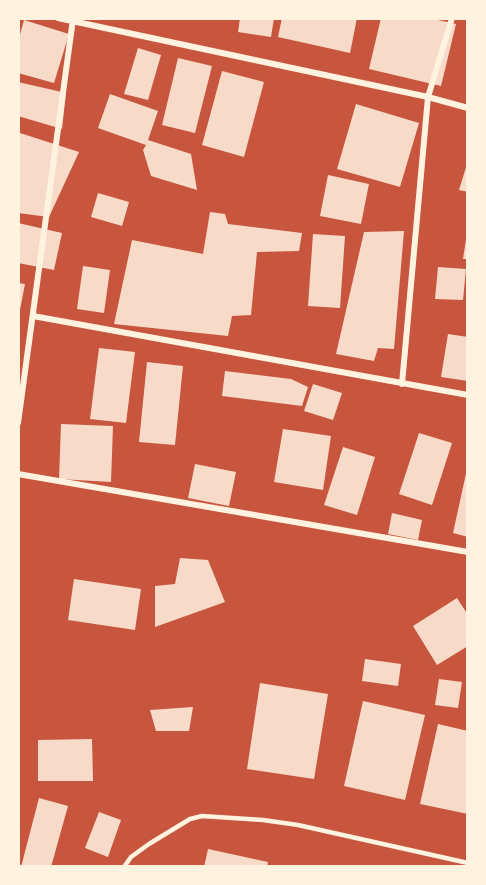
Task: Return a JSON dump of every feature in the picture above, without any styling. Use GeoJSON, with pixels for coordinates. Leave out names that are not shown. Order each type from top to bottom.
{"type":"FeatureCollection","features":[{"type":"Feature","properties":{"kind":"street"},"geometry":{"type":"LineString","coordinates":[[58,18],[428,97],[468,108]]}},
{"type":"Feature","properties":{"kind":"street"},"geometry":{"type":"LineString","coordinates":[[402,384],[428,97],[452,18]]}},
{"type":"Feature","properties":{"kind":"street"},"geometry":{"type":"LineString","coordinates":[[18,423],[73,20]]}},
{"type":"Feature","properties":{"kind":"street"},"geometry":{"type":"LineString","coordinates":[[33,316],[468,395]]}},
{"type":"Feature","properties":{"kind":"street"},"geometry":{"type":"LineString","coordinates":[[18,474],[468,552]]}},
{"type":"Feature","properties":{"kind":"lane"},"geometry":{"type":"LineString","coordinates":[[124,867],[131,857],[148,844],[190,819],[202,816],[298,825],[468,864]]}},
{"type":"Feature","properties":{"kind":"building"},"geometry":{"type":"Polygon","coordinates":[[[240,18],[274,18],[271,37],[238,32],[240,18]]]}},
{"type":"Feature","properties":{"kind":"building"},"geometry":{"type":"Polygon","coordinates":[[[282,18],[357,18],[350,53],[278,37],[282,18]]]}},
{"type":"Feature","properties":{"kind":"building"},"geometry":{"type":"Polygon","coordinates":[[[381,18],[429,18],[456,24],[441,86],[369,69],[381,18]]]}},
{"type":"Feature","properties":{"kind":"building"},"geometry":{"type":"Polygon","coordinates":[[[24,20],[69,34],[54,83],[18,73],[18,42],[24,20]]]}},
{"type":"Feature","properties":{"kind":"building"},"geometry":{"type":"Polygon","coordinates":[[[138,48],[161,55],[148,100],[124,94],[138,48]]]}},
{"type":"Feature","properties":{"kind":"building"},"geometry":{"type":"Polygon","coordinates":[[[178,58],[212,66],[195,133],[162,125],[178,58]]]}},
{"type":"Feature","properties":{"kind":"building"},"geometry":{"type":"Polygon","coordinates":[[[222,71],[264,82],[244,157],[202,145],[222,71]]]}},
{"type":"Feature","properties":{"kind":"building"},"geometry":{"type":"Polygon","coordinates":[[[18,82],[66,93],[62,129],[18,116],[18,82]]]}},
{"type":"Feature","properties":{"kind":"building"},"geometry":{"type":"Polygon","coordinates":[[[110,94],[158,111],[148,140],[191,154],[197,190],[151,176],[143,150],[146,145],[98,128],[110,94]]]}},
{"type":"Feature","properties":{"kind":"building"},"geometry":{"type":"Polygon","coordinates":[[[356,104],[419,123],[400,187],[337,169],[356,104]]]}},
{"type":"Feature","properties":{"kind":"building"},"geometry":{"type":"Polygon","coordinates":[[[20,133],[79,152],[49,217],[18,213],[18,138],[20,133]]]}},
{"type":"Feature","properties":{"kind":"building"},"geometry":{"type":"Polygon","coordinates":[[[468,165],[468,192],[459,190],[468,165]]]}},
{"type":"Feature","properties":{"kind":"building"},"geometry":{"type":"Polygon","coordinates":[[[328,175],[369,184],[361,224],[320,216],[328,175]]]}},
{"type":"Feature","properties":{"kind":"building"},"geometry":{"type":"Polygon","coordinates":[[[98,193],[129,202],[122,226],[91,217],[98,193]]]}},
{"type":"Feature","properties":{"kind":"building"},"geometry":{"type":"Polygon","coordinates":[[[210,212],[225,214],[228,224],[302,233],[299,251],[257,252],[251,315],[232,316],[228,336],[114,324],[132,240],[203,254],[210,212]]]}},
{"type":"Feature","properties":{"kind":"building"},"geometry":{"type":"Polygon","coordinates":[[[18,223],[62,233],[54,270],[18,263],[18,223]]]}},
{"type":"Feature","properties":{"kind":"building"},"geometry":{"type":"Polygon","coordinates":[[[404,231],[394,349],[378,348],[374,361],[336,354],[364,232],[404,231]]]}},
{"type":"Feature","properties":{"kind":"building"},"geometry":{"type":"Polygon","coordinates":[[[467,233],[468,259],[463,259],[467,233]]]}},
{"type":"Feature","properties":{"kind":"building"},"geometry":{"type":"Polygon","coordinates":[[[313,234],[345,236],[340,308],[308,306],[313,234]]]}},
{"type":"Feature","properties":{"kind":"building"},"geometry":{"type":"Polygon","coordinates":[[[83,266],[110,270],[104,313],[77,309],[83,266]]]}},
{"type":"Feature","properties":{"kind":"building"},"geometry":{"type":"Polygon","coordinates":[[[438,267],[466,269],[463,300],[435,299],[438,267]]]}},
{"type":"Feature","properties":{"kind":"building"},"geometry":{"type":"Polygon","coordinates":[[[18,283],[25,284],[19,315],[18,314],[18,283]]]}},
{"type":"Feature","properties":{"kind":"building"},"geometry":{"type":"Polygon","coordinates":[[[448,334],[468,337],[468,381],[441,377],[448,334]]]}},
{"type":"Feature","properties":{"kind":"building"},"geometry":{"type":"Polygon","coordinates":[[[99,348],[135,352],[126,423],[90,419],[99,348]]]}},
{"type":"Feature","properties":{"kind":"building"},"geometry":{"type":"Polygon","coordinates":[[[147,362],[183,366],[175,445],[139,442],[147,362]]]}},
{"type":"Feature","properties":{"kind":"building"},"geometry":{"type":"Polygon","coordinates":[[[225,371],[291,379],[308,387],[302,406],[222,396],[225,371]]]}},
{"type":"Feature","properties":{"kind":"building"},"geometry":{"type":"Polygon","coordinates":[[[313,384],[342,393],[333,420],[304,411],[313,384]]]}},
{"type":"Feature","properties":{"kind":"building"},"geometry":{"type":"Polygon","coordinates":[[[61,424],[113,426],[111,482],[59,479],[61,424]]]}},
{"type":"Feature","properties":{"kind":"building"},"geometry":{"type":"Polygon","coordinates":[[[283,429],[331,436],[323,490],[274,482],[283,429]]]}},
{"type":"Feature","properties":{"kind":"building"},"geometry":{"type":"Polygon","coordinates":[[[419,433],[452,443],[432,505],[399,494],[419,433]]]}},
{"type":"Feature","properties":{"kind":"building"},"geometry":{"type":"Polygon","coordinates":[[[343,447],[375,457],[357,515],[324,505],[343,447]]]}},
{"type":"Feature","properties":{"kind":"building"},"geometry":{"type":"Polygon","coordinates":[[[195,464],[236,472],[229,506],[188,498],[195,464]]]}},
{"type":"Feature","properties":{"kind":"building"},"geometry":{"type":"Polygon","coordinates":[[[468,470],[468,537],[453,533],[468,470]]]}},
{"type":"Feature","properties":{"kind":"building"},"geometry":{"type":"Polygon","coordinates":[[[392,513],[422,520],[418,540],[388,534],[392,513]]]}},
{"type":"Feature","properties":{"kind":"building"},"geometry":{"type":"Polygon","coordinates":[[[180,558],[208,560],[225,602],[155,627],[155,586],[175,584],[180,558]]]}},
{"type":"Feature","properties":{"kind":"building"},"geometry":{"type":"Polygon","coordinates":[[[74,579],[141,589],[135,630],[68,620],[74,579]]]}},
{"type":"Feature","properties":{"kind":"building"},"geometry":{"type":"Polygon","coordinates":[[[457,598],[468,615],[468,646],[437,665],[413,626],[457,598]]]}},
{"type":"Feature","properties":{"kind":"building"},"geometry":{"type":"Polygon","coordinates":[[[365,659],[401,664],[398,686],[362,681],[365,659]]]}},
{"type":"Feature","properties":{"kind":"building"},"geometry":{"type":"Polygon","coordinates":[[[439,679],[462,682],[458,708],[435,705],[439,679]]]}},
{"type":"Feature","properties":{"kind":"building"},"geometry":{"type":"Polygon","coordinates":[[[260,683],[328,694],[314,779],[247,769],[260,683]]]}},
{"type":"Feature","properties":{"kind":"building"},"geometry":{"type":"Polygon","coordinates":[[[363,701],[425,715],[405,800],[344,786],[363,701]]]}},
{"type":"Feature","properties":{"kind":"building"},"geometry":{"type":"Polygon","coordinates":[[[193,707],[189,731],[156,731],[150,710],[193,707]]]}},
{"type":"Feature","properties":{"kind":"building"},"geometry":{"type":"Polygon","coordinates":[[[438,724],[468,731],[468,814],[420,804],[438,724]]]}},
{"type":"Feature","properties":{"kind":"building"},"geometry":{"type":"Polygon","coordinates":[[[92,739],[93,781],[38,781],[38,740],[92,739]]]}},
{"type":"Feature","properties":{"kind":"building"},"geometry":{"type":"Polygon","coordinates":[[[39,798],[68,806],[51,867],[21,867],[39,798]]]}},
{"type":"Feature","properties":{"kind":"building"},"geometry":{"type":"Polygon","coordinates":[[[99,812],[121,820],[108,857],[85,848],[99,812]]]}},
{"type":"Feature","properties":{"kind":"building"},"geometry":{"type":"Polygon","coordinates":[[[208,849],[268,862],[267,867],[204,867],[208,849]]]}}]}
